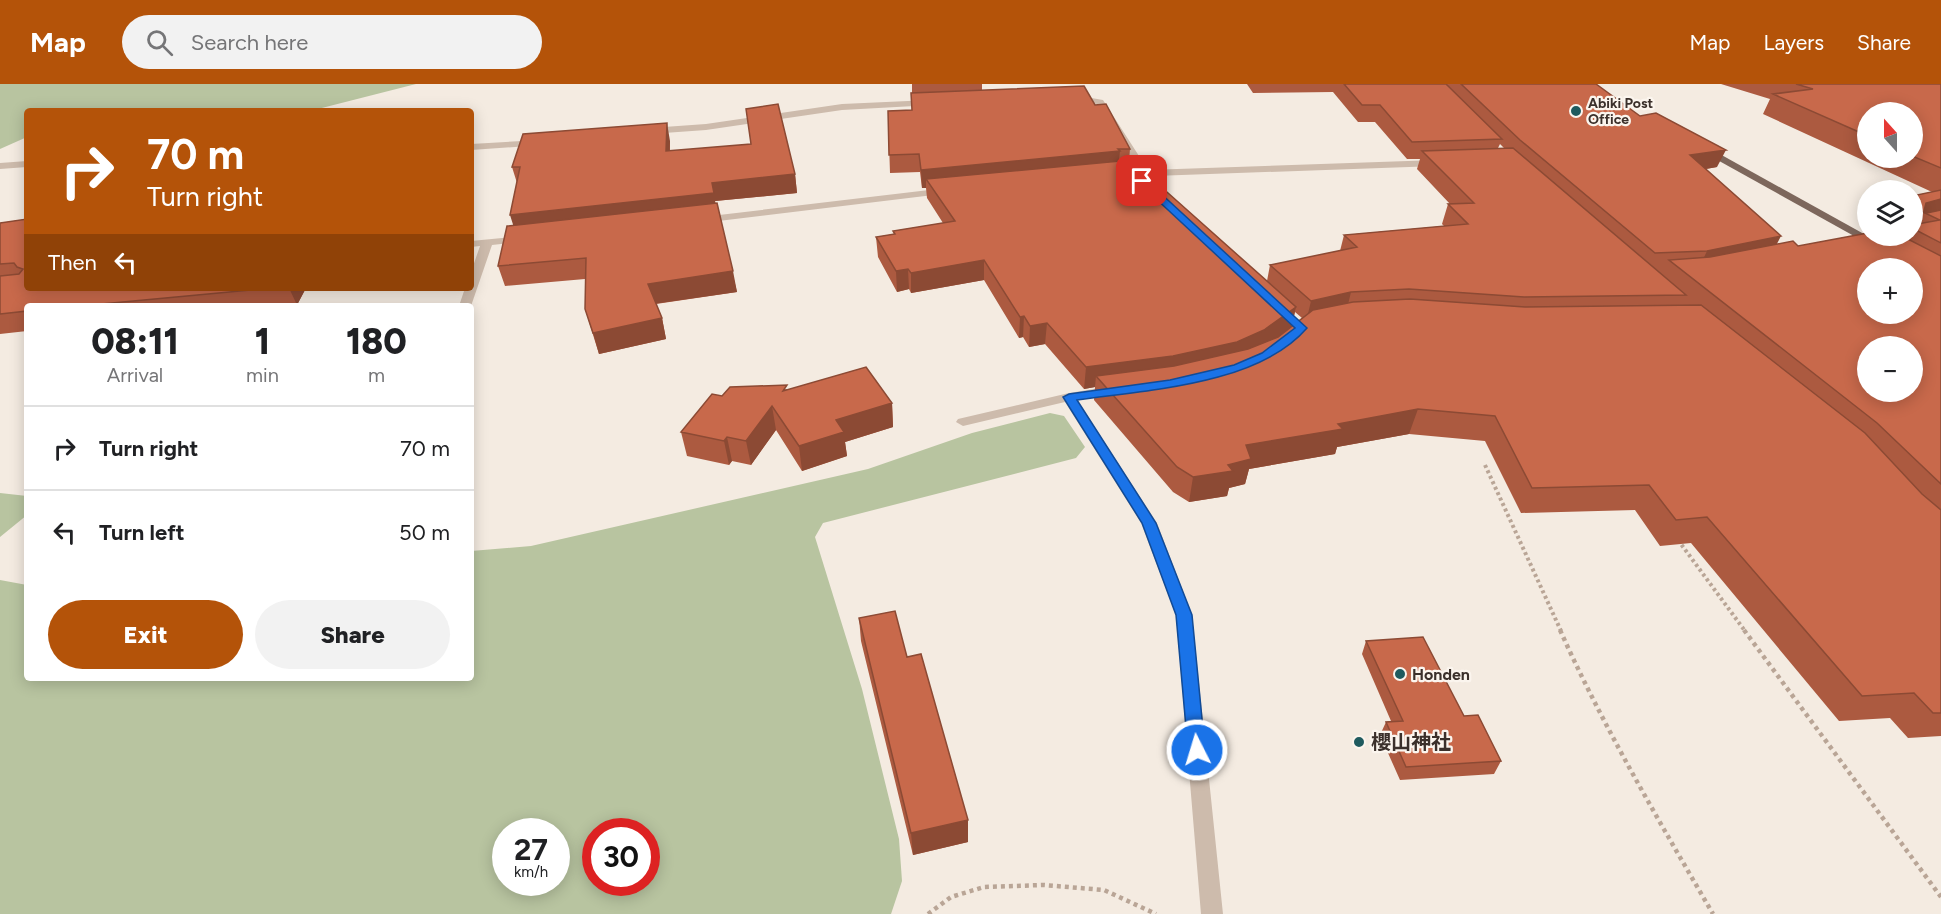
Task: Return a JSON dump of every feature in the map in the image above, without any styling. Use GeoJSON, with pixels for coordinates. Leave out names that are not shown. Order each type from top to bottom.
{"type":"FeatureCollection","features":[{"type":"Feature","properties":{"kind":"main road"},"geometry":{"type":"LineString","coordinates":[[1694,144],[1857,234]]}},
{"type":"Feature","properties":{"kind":"main road"},"geometry":{"type":"LineString","coordinates":[[1879,246],[1886,250]]}},
{"type":"Feature","properties":{"kind":"street"},"geometry":{"type":"LineString","coordinates":[[1060,99],[1082,94],[1100,102],[1145,173]]}},
{"type":"Feature","properties":{"kind":"street"},"geometry":{"type":"LineString","coordinates":[[636,131],[706,128],[842,107],[945,103]]}},
{"type":"Feature","properties":{"kind":"street"},"geometry":{"type":"LineString","coordinates":[[474,147],[555,142]]}},
{"type":"Feature","properties":{"kind":"street"},"geometry":{"type":"LineString","coordinates":[[1111,176],[1451,163]]}},
{"type":"Feature","properties":{"kind":"street"},"geometry":{"type":"LineString","coordinates":[[0,166],[24,164]]}},
{"type":"Feature","properties":{"kind":"street"},"geometry":{"type":"LineString","coordinates":[[1145,173],[1142,181],[1150,189]]}},
{"type":"Feature","properties":{"kind":"street"},"geometry":{"type":"LineString","coordinates":[[687,222],[958,189]]}},
{"type":"Feature","properties":{"kind":"street"},"geometry":{"type":"LineString","coordinates":[[474,244],[534,238]]}},
{"type":"Feature","properties":{"kind":"street"},"geometry":{"type":"LineString","coordinates":[[1849,243],[1857,242]]}},
{"type":"Feature","properties":{"kind":"street"},"geometry":{"type":"LineString","coordinates":[[474,280],[487,243]]}},
{"type":"Feature","properties":{"kind":"street"},"geometry":{"type":"LineString","coordinates":[[963,422],[1069,397],[1129,388]]}},
{"type":"Feature","properties":{"kind":"street"},"geometry":{"type":"LineString","coordinates":[[1069,397],[1149,523],[1184,615],[1212,914]]}},
{"type":"Feature","properties":{"kind":"path"},"geometry":{"type":"LineString","coordinates":[[1485,465],[1579,672],[1636,780],[1713,914]]}},
{"type":"Feature","properties":{"kind":"path"},"geometry":{"type":"LineString","coordinates":[[1674,535],[1941,897]]}},
{"type":"Feature","properties":{"kind":"path"},"geometry":{"type":"LineString","coordinates":[[928,914],[951,897],[984,887],[1044,885],[1104,890],[1156,914]]}},
{"type":"Feature","properties":{"kind":"green space"},"geometry":{"type":"Polygon","coordinates":[[[0,84],[416,84],[322,108],[24,108],[24,138],[0,149],[0,84]]]}},
{"type":"Feature","properties":{"kind":"green space"},"geometry":{"type":"Polygon","coordinates":[[[1050,413],[1064,416],[1085,447],[1076,458],[823,523],[815,537],[862,689],[899,839],[902,881],[891,914],[0,914],[0,580],[24,584],[24,681],[474,681],[474,551],[531,546],[868,469],[972,433],[1050,413]]]}},
{"type":"Feature","properties":{"kind":"green space"},"geometry":{"type":"Polygon","coordinates":[[[0,493],[24,496],[24,517],[0,537],[0,493]]]}},
{"type":"Feature","properties":{"kind":"building"},"geometry":{"type":"Polygon","coordinates":[[[1344,84],[1446,84],[1502,139],[1412,142],[1380,105],[1362,105],[1344,84]]]}},
{"type":"Feature","properties":{"kind":"building"},"geometry":{"type":"Polygon","coordinates":[[[1461,84],[1596,84],[1640,116],[1656,113],[1726,150],[1690,155],[1781,236],[1707,251],[1655,253],[1520,140],[1461,84]]]}},
{"type":"Feature","properties":{"kind":"building"},"geometry":{"type":"Polygon","coordinates":[[[1796,84],[1941,84],[1941,168],[1923,161],[1923,102],[1857,102],[1857,131],[1773,94],[1813,89],[1796,84]]]}},
{"type":"Feature","properties":{"kind":"building"},"geometry":{"type":"Polygon","coordinates":[[[1084,86],[1095,105],[1106,104],[1130,149],[921,170],[919,154],[889,155],[888,111],[912,110],[911,93],[1084,86]]]}},
{"type":"Feature","properties":{"kind":"building"},"geometry":{"type":"Polygon","coordinates":[[[778,104],[795,174],[712,183],[714,193],[510,215],[520,167],[512,167],[523,134],[667,123],[666,151],[751,144],[746,109],[778,104]]]}},
{"type":"Feature","properties":{"kind":"building"},"geometry":{"type":"Polygon","coordinates":[[[1513,148],[1686,295],[1524,297],[1409,289],[1351,292],[1311,301],[1270,265],[1357,247],[1344,235],[1468,224],[1448,204],[1474,203],[1422,151],[1513,148]]]}},
{"type":"Feature","properties":{"kind":"building"},"geometry":{"type":"Polygon","coordinates":[[[1131,160],[1296,307],[1264,330],[1237,342],[1173,356],[1086,367],[1047,323],[1030,326],[1024,316],[1020,317],[984,260],[911,273],[908,269],[896,271],[876,237],[895,234],[893,231],[955,221],[926,179],[1131,160]]]}},
{"type":"Feature","properties":{"kind":"building"},"geometry":{"type":"Polygon","coordinates":[[[1941,190],[1941,199],[1926,203],[1924,211],[1927,213],[1941,210],[1941,243],[1923,234],[1923,223],[1940,220],[1923,212],[1923,194],[1941,190]]]}},
{"type":"Feature","properties":{"kind":"building"},"geometry":{"type":"Polygon","coordinates":[[[717,203],[733,271],[648,284],[662,318],[593,333],[585,309],[586,258],[498,266],[507,226],[717,203]]]}},
{"type":"Feature","properties":{"kind":"building"},"geometry":{"type":"Polygon","coordinates":[[[24,219],[24,291],[241,291],[112,303],[24,303],[24,311],[0,314],[0,276],[19,274],[23,269],[14,263],[0,264],[0,223],[24,219]]]}},
{"type":"Feature","properties":{"kind":"building"},"geometry":{"type":"Polygon","coordinates":[[[1857,235],[1857,246],[1922,246],[1941,256],[1941,484],[1877,423],[1669,260],[1710,257],[1793,241],[1798,246],[1857,235]]]}},
{"type":"Feature","properties":{"kind":"building"},"geometry":{"type":"Polygon","coordinates":[[[1410,299],[1525,307],[1701,305],[1865,433],[1922,494],[1941,510],[1941,713],[1933,713],[1914,693],[1862,696],[1707,517],[1676,520],[1649,485],[1532,488],[1495,416],[1418,409],[1338,424],[1343,429],[1246,445],[1251,459],[1228,465],[1233,471],[1193,477],[1177,467],[1096,376],[1174,366],[1248,349],[1278,337],[1313,310],[1353,302],[1410,299]]]}},
{"type":"Feature","properties":{"kind":"building"},"geometry":{"type":"Polygon","coordinates":[[[866,367],[892,403],[836,420],[844,432],[799,446],[772,406],[746,441],[727,437],[724,441],[681,432],[712,394],[722,396],[730,387],[787,385],[783,391],[866,367]]]}},
{"type":"Feature","properties":{"kind":"building"},"geometry":{"type":"Polygon","coordinates":[[[895,611],[907,657],[921,654],[968,820],[911,833],[859,618],[895,611]]]}},
{"type":"Feature","properties":{"kind":"building"},"geometry":{"type":"Polygon","coordinates":[[[1423,637],[1464,716],[1478,715],[1501,761],[1406,767],[1386,722],[1403,721],[1366,641],[1423,637]]]}},
{"type":"Feature","properties":{"kind":"place","name":"Abiki Post Office"},"geometry":{"type":"Point","coordinates":[1576,111]}},
{"type":"Feature","properties":{"kind":"place","name":"Honden"},"geometry":{"type":"Point","coordinates":[1400,674]}},
{"type":"Feature","properties":{"kind":"place","name":"櫻山神社"},"geometry":{"type":"Point","coordinates":[1359,742]}},
{"type":"Feature","properties":{"kind":"route"},"geometry":{"type":"LineString","coordinates":[[1142,181],[1302,328],[1266,356],[1238,368],[1170,384],[1069,397],[1149,523],[1184,615],[1197,750]]}}]}
